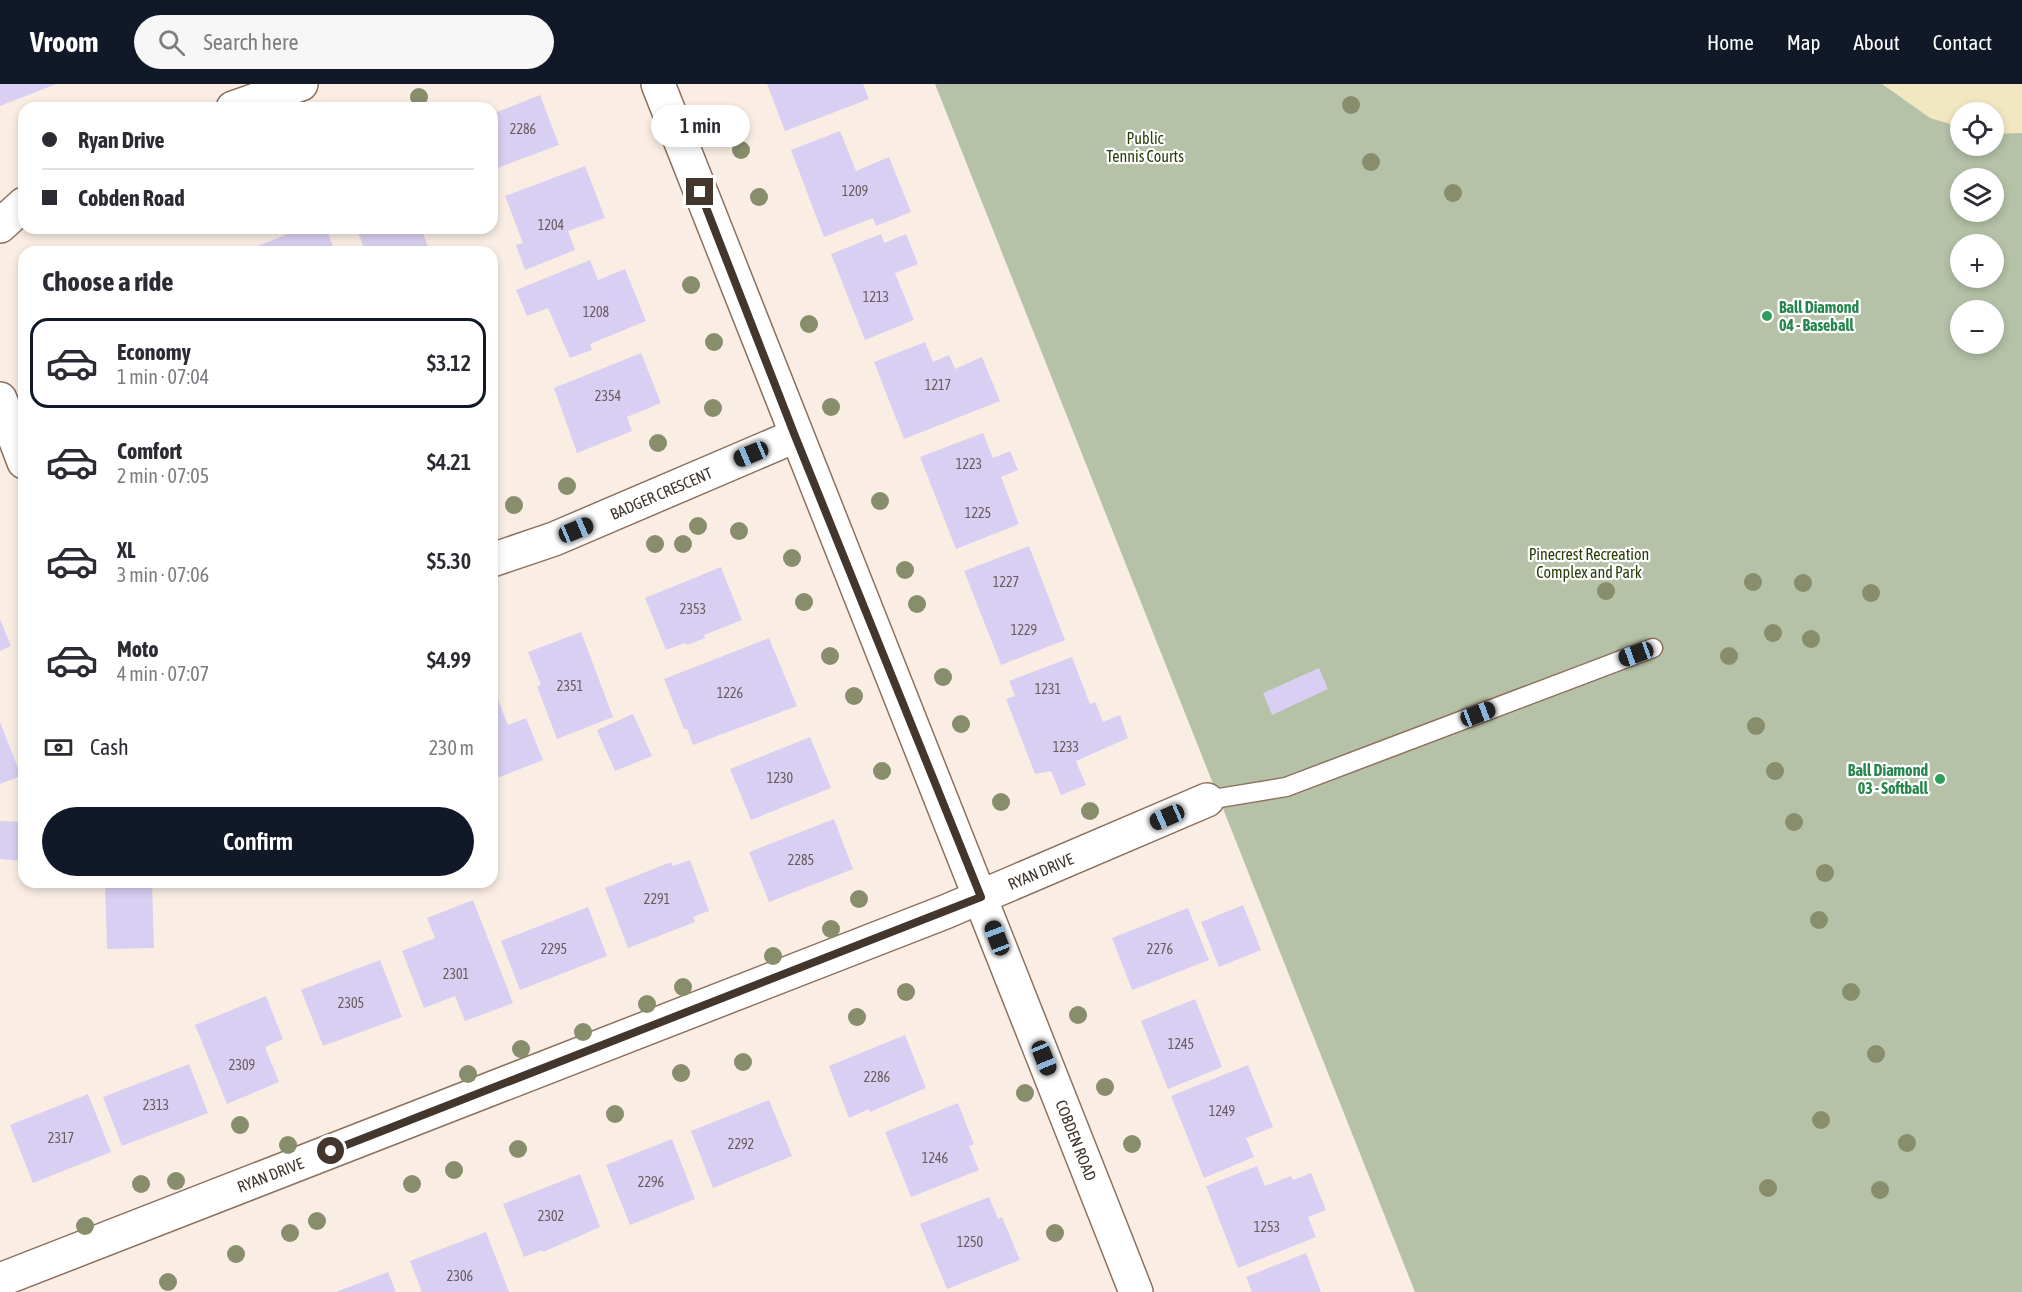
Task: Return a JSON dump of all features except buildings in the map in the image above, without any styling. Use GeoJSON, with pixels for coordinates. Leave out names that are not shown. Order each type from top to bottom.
{"type":"FeatureCollection","features":[{"type":"Feature","properties":{"kind":"street"},"geometry":{"type":"LineString","coordinates":[[250,102],[301,84]]}},
{"type":"Feature","properties":{"kind":"street","name":"COBDEN ROAD"},"geometry":{"type":"LineString","coordinates":[[658,84],[795,436],[981,897],[1136,1292]]}},
{"type":"Feature","properties":{"kind":"street"},"geometry":{"type":"LineString","coordinates":[[0,226],[18,210]]}},
{"type":"Feature","properties":{"kind":"street"},"geometry":{"type":"LineString","coordinates":[[0,399],[18,446]]}},
{"type":"Feature","properties":{"kind":"street","name":"BADGER CRESCENT"},"geometry":{"type":"LineString","coordinates":[[498,558],[554,539],[795,436]]}},
{"type":"Feature","properties":{"kind":"street","name":"RYAN DRIVE"},"geometry":{"type":"LineString","coordinates":[[0,1280],[981,897],[1207,800]]}},
{"type":"Feature","properties":{"kind":"lane"},"geometry":{"type":"LineString","coordinates":[[1207,800],[1286,787],[1653,648]]}},
{"type":"Feature","properties":{"kind":"green space","name":"Pinecrest Recreation Complex and Park"},"geometry":{"type":"Polygon","coordinates":[[[935,84],[2022,84],[2022,1292],[1415,1292],[935,84]]]}},
{"type":"Feature","properties":{"kind":"sand"},"geometry":{"type":"Polygon","coordinates":[[[1882,84],[2022,84],[2022,133],[2004,134],[2004,102],[1950,102],[1950,124],[1930,118],[1882,84]]]}},
{"type":"Feature","properties":{"kind":"place","name":"Ball Diamond 04 - Baseball"},"geometry":{"type":"Point","coordinates":[1767,316]}},
{"type":"Feature","properties":{"kind":"place","name":"Ball Diamond 03 - Softball"},"geometry":{"type":"Point","coordinates":[1940,779]}},
{"type":"Feature","properties":{"kind":"route"},"geometry":{"type":"LineString","coordinates":[[331,1151],[981,897],[795,436],[700,192]]}},
{"type":"Feature","properties":{"kind":"park label","name":"Public Tennis Courts"},"geometry":{"type":"Point","coordinates":[1145,147]}}]}
